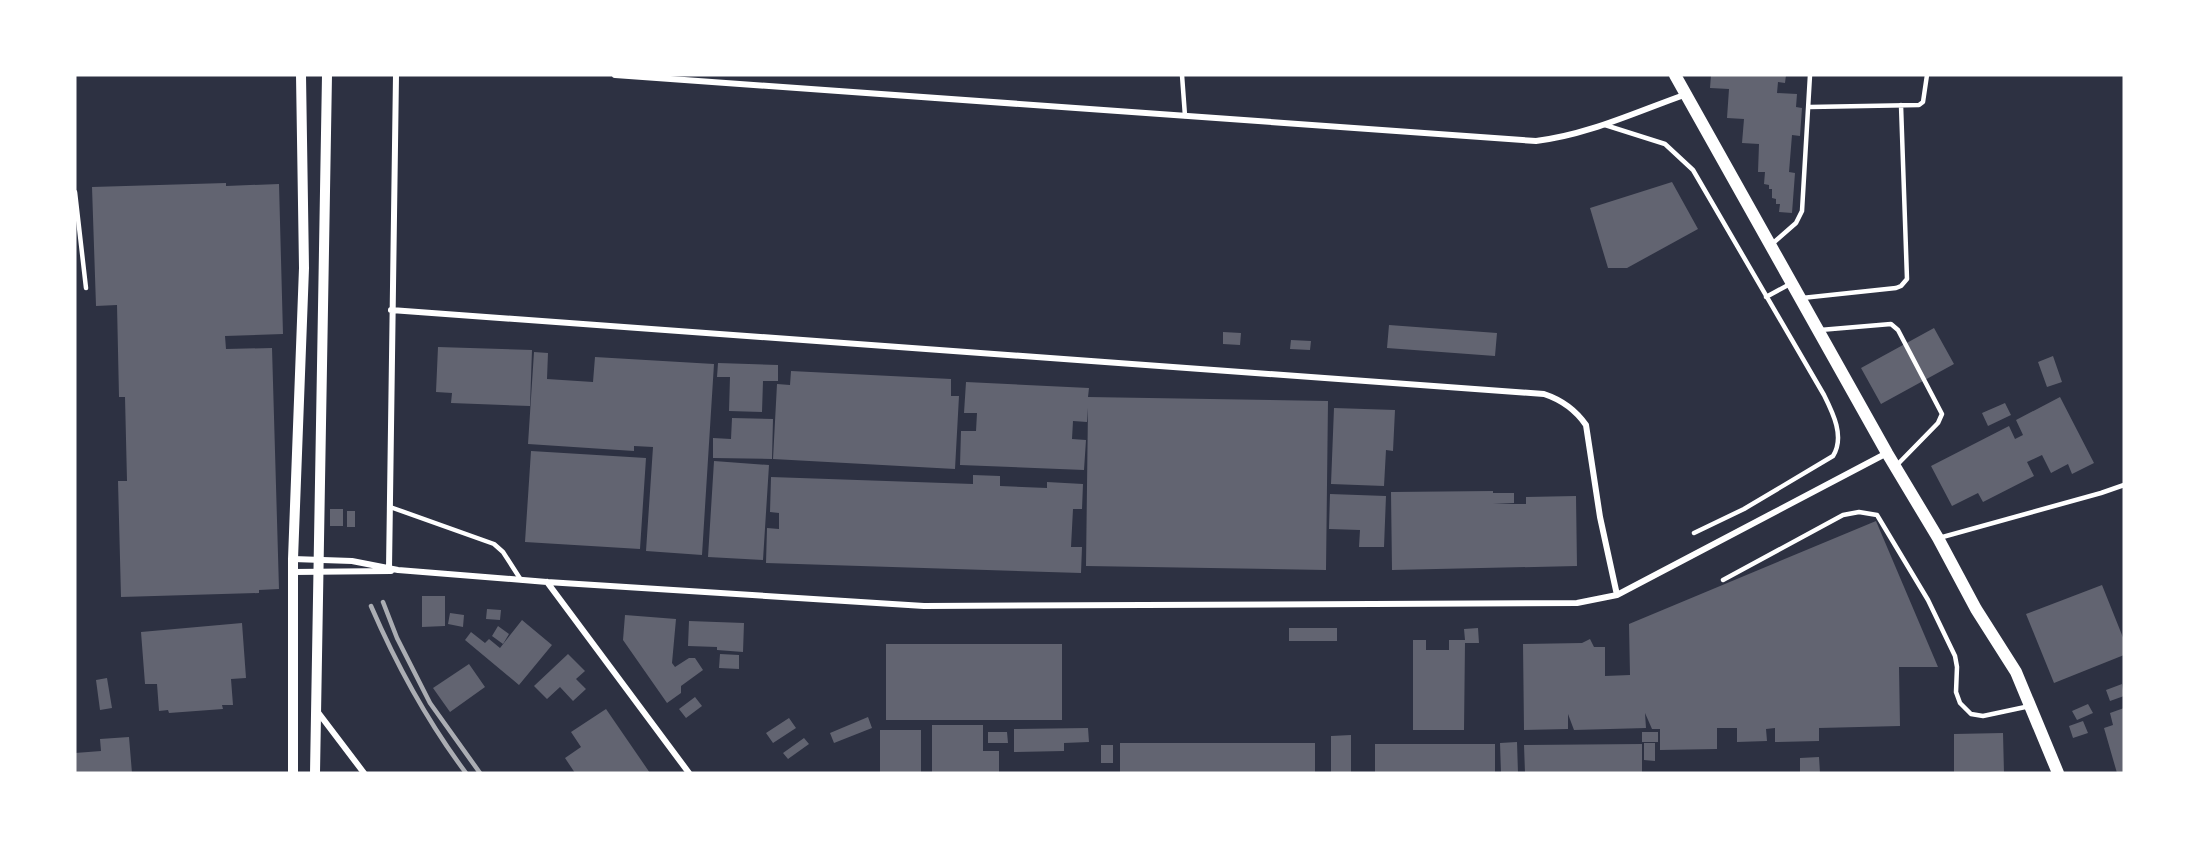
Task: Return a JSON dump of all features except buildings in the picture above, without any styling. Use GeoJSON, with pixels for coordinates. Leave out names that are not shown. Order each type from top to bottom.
{"type":"FeatureCollection","features":[{"type":"Feature","properties":{"kind":"main road"},"geometry":{"type":"LineString","coordinates":[[1675,75],[1976,609],[2016,672],[2058,773]]}},
{"type":"Feature","properties":{"kind":"street"},"geometry":{"type":"LineString","coordinates":[[292,773],[292,559],[304,268],[301,75]]}},
{"type":"Feature","properties":{"kind":"street"},"geometry":{"type":"LineString","coordinates":[[315,773],[327,75]]}},
{"type":"Feature","properties":{"kind":"street"},"geometry":{"type":"LineString","coordinates":[[389,569],[396,75]]}},
{"type":"Feature","properties":{"kind":"street"},"geometry":{"type":"LineString","coordinates":[[615,75],[1536,141],[1559,138],[1687,94]]}},
{"type":"Feature","properties":{"kind":"street"},"geometry":{"type":"LineString","coordinates":[[391,310],[1544,393],[1568,405],[1586,425],[1600,517],[1617,595]]}},
{"type":"Feature","properties":{"kind":"street"},"geometry":{"type":"LineString","coordinates":[[302,325],[322,326]]}},
{"type":"Feature","properties":{"kind":"street"},"geometry":{"type":"LineString","coordinates":[[292,559],[352,561],[398,570],[547,582],[924,606],[1577,603],[1617,595],[1887,453]]}},
{"type":"Feature","properties":{"kind":"street"},"geometry":{"type":"LineString","coordinates":[[292,572],[389,569]]}},
{"type":"Feature","properties":{"kind":"street"},"geometry":{"type":"LineString","coordinates":[[547,582],[689,773]]}},
{"type":"Feature","properties":{"kind":"street"},"geometry":{"type":"LineString","coordinates":[[315,708],[364,773]]}},
{"type":"Feature","properties":{"kind":"lane"},"geometry":{"type":"LineString","coordinates":[[1182,75],[1185,116]]}},
{"type":"Feature","properties":{"kind":"lane"},"geometry":{"type":"LineString","coordinates":[[1770,245],[1796,223],[1802,211],[1810,107],[1810,75]]}},
{"type":"Feature","properties":{"kind":"lane"},"geometry":{"type":"LineString","coordinates":[[1810,107],[1921,104],[1927,75]]}},
{"type":"Feature","properties":{"kind":"lane"},"geometry":{"type":"LineString","coordinates":[[1800,298],[1896,288],[1906,279],[1900,105]]}},
{"type":"Feature","properties":{"kind":"lane"},"geometry":{"type":"LineString","coordinates":[[1603,124],[1665,144],[1693,170],[1824,395],[1833,413],[1838,435],[1833,456],[1744,509],[1694,533]]}},
{"type":"Feature","properties":{"kind":"lane"},"geometry":{"type":"LineString","coordinates":[[75,192],[86,288]]}},
{"type":"Feature","properties":{"kind":"lane"},"geometry":{"type":"LineString","coordinates":[[1766,297],[1791,283]]}},
{"type":"Feature","properties":{"kind":"lane"},"geometry":{"type":"LineString","coordinates":[[1818,330],[1891,324],[1898,330],[1942,414],[1938,423],[1895,467]]}},
{"type":"Feature","properties":{"kind":"lane"},"geometry":{"type":"LineString","coordinates":[[1938,538],[2124,485]]}},
{"type":"Feature","properties":{"kind":"lane"},"geometry":{"type":"LineString","coordinates":[[390,507],[494,544],[521,580]]}},
{"type":"Feature","properties":{"kind":"lane"},"geometry":{"type":"LineString","coordinates":[[1723,580],[1843,515],[1858,512],[1877,515],[1928,600],[1955,656],[1956,692],[1960,703],[1971,714],[1983,716],[2030,706]]}},
{"type":"Feature","properties":{"kind":"railway"},"geometry":{"type":"LineString","coordinates":[[383,602],[397,638],[430,703],[480,773]]}},
{"type":"Feature","properties":{"kind":"railway"},"geometry":{"type":"LineString","coordinates":[[371,606],[414,692],[438,733],[466,773]]}}]}
